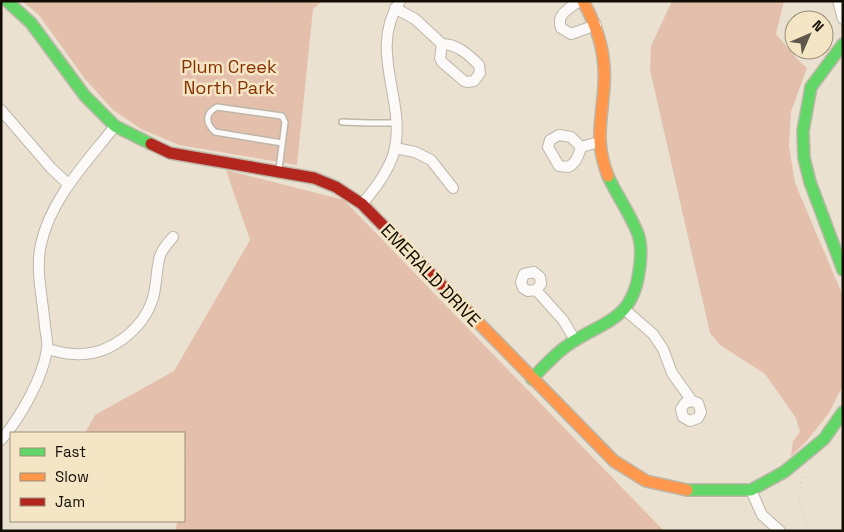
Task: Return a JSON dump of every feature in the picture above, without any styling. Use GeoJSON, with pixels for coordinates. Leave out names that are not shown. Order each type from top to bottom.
{"type":"FeatureCollection","features":[{"type":"Feature","properties":{"kind":"street","name":"EMERALD DRIVE"},"geometry":{"type":"LineString","coordinates":[[7,1],[31,23],[85,96],[115,126],[170,153],[314,178],[336,187],[362,204],[614,461],[646,481],[692,491],[751,490],[784,472],[824,439],[843,412]]}},
{"type":"Feature","properties":{"kind":"street"},"geometry":{"type":"LineString","coordinates":[[578,1],[561,16],[561,28],[571,34],[596,25]]}},
{"type":"Feature","properties":{"kind":"street"},"geometry":{"type":"LineString","coordinates":[[532,379],[548,362],[575,340],[614,320],[633,295],[640,272],[638,237],[612,187],[599,142],[605,73],[602,42],[596,25],[583,1]]}},
{"type":"Feature","properties":{"kind":"street"},"geometry":{"type":"LineString","coordinates":[[838,1],[843,19]]}},
{"type":"Feature","properties":{"kind":"street"},"geometry":{"type":"LineString","coordinates":[[362,204],[386,170],[395,148],[396,123],[386,48],[390,23],[397,5],[416,19],[442,44]]}},
{"type":"Feature","properties":{"kind":"street"},"geometry":{"type":"LineString","coordinates":[[843,44],[810,87],[803,131],[804,158],[810,182],[843,270]]}},
{"type":"Feature","properties":{"kind":"street"},"geometry":{"type":"LineString","coordinates":[[1,110],[51,168],[69,185]]}},
{"type":"Feature","properties":{"kind":"street"},"geometry":{"type":"LineString","coordinates":[[1,440],[26,404],[38,378],[47,349],[38,266],[41,244],[48,218],[69,185],[115,126]]}},
{"type":"Feature","properties":{"kind":"street"},"geometry":{"type":"LineString","coordinates":[[581,147],[599,142]]}},
{"type":"Feature","properties":{"kind":"street"},"geometry":{"type":"LineString","coordinates":[[395,148],[415,152],[431,160],[453,188]]}},
{"type":"Feature","properties":{"kind":"street"},"geometry":{"type":"LineString","coordinates":[[47,349],[74,355],[97,352],[115,344],[131,332],[143,318],[153,298],[160,254],[173,237]]}},
{"type":"Feature","properties":{"kind":"street"},"geometry":{"type":"LineString","coordinates":[[536,290],[563,320],[575,340]]}},
{"type":"Feature","properties":{"kind":"street"},"geometry":{"type":"LineString","coordinates":[[624,308],[653,334],[663,349],[672,374],[692,401]]}},
{"type":"Feature","properties":{"kind":"street"},"geometry":{"type":"LineString","coordinates":[[751,490],[762,515],[780,531]]}},
{"type":"Feature","properties":{"kind":"lane"},"geometry":{"type":"LineString","coordinates":[[278,172],[285,122],[282,116],[218,107],[211,110],[208,115],[207,122],[215,132],[282,143]]}},
{"type":"Feature","properties":{"kind":"lane"},"geometry":{"type":"LineString","coordinates":[[342,122],[368,124],[396,123]]}},
{"type":"Feature","properties":{"kind":"path"},"geometry":{"type":"LineString","coordinates":[[126,1],[160,36],[221,89],[271,94],[270,88],[248,80],[235,72],[232,63],[233,48],[238,42],[264,32],[270,27],[282,16],[289,1]]}},
{"type":"Feature","properties":{"kind":"path"},"geometry":{"type":"LineString","coordinates":[[676,1],[654,46],[652,67],[686,227],[712,331],[719,340],[762,355],[767,359],[780,375],[789,404],[802,419],[804,432],[793,448],[803,470],[799,497],[806,526],[805,531]]}},
{"type":"Feature","properties":{"kind":"path"},"geometry":{"type":"LineString","coordinates":[[218,100],[221,89]]}},
{"type":"Feature","properties":{"kind":"green space","name":"Plum Creek North Park"},"geometry":{"type":"Polygon","coordinates":[[[22,1],[322,1],[313,9],[297,165],[179,145],[141,129],[113,110],[85,79],[39,15],[22,1]]]}},
{"type":"Feature","properties":{"kind":"green space"},"geometry":{"type":"Polygon","coordinates":[[[672,1],[784,1],[776,34],[784,43],[784,60],[798,60],[807,68],[791,112],[789,146],[795,183],[843,296],[843,385],[829,413],[806,442],[791,456],[793,441],[800,432],[796,418],[765,374],[720,345],[710,333],[650,70],[651,46],[672,1]]]}},
{"type":"Feature","properties":{"kind":"green space"},"geometry":{"type":"Polygon","coordinates":[[[226,170],[344,200],[664,531],[176,531],[177,522],[185,522],[185,432],[86,432],[95,415],[174,371],[250,240],[226,170]]]}},
{"type":"Feature","properties":{"kind":"traffic: fast"},"geometry":{"type":"LineString","coordinates":[[7,1],[31,23],[85,96],[115,126],[151,144]]}},
{"type":"Feature","properties":{"kind":"traffic: fast"},"geometry":{"type":"LineString","coordinates":[[843,44],[811,87],[803,131],[804,158],[810,182],[843,270]]}},
{"type":"Feature","properties":{"kind":"traffic: fast"},"geometry":{"type":"LineString","coordinates":[[532,379],[563,349],[614,318],[630,301],[635,289],[641,248],[638,234],[608,176]]}},
{"type":"Feature","properties":{"kind":"traffic: fast"},"geometry":{"type":"LineString","coordinates":[[687,490],[751,490],[784,472],[824,439],[843,412]]}},
{"type":"Feature","properties":{"kind":"traffic: slow"},"geometry":{"type":"LineString","coordinates":[[583,1],[597,31],[604,63],[600,141],[608,176]]}},
{"type":"Feature","properties":{"kind":"traffic: slow"},"geometry":{"type":"LineString","coordinates":[[469,313],[614,461],[646,481],[687,490]]}},
{"type":"Feature","properties":{"kind":"traffic: jam"},"geometry":{"type":"LineString","coordinates":[[151,144],[170,153],[314,178],[336,187],[362,204],[469,313]]}}]}
